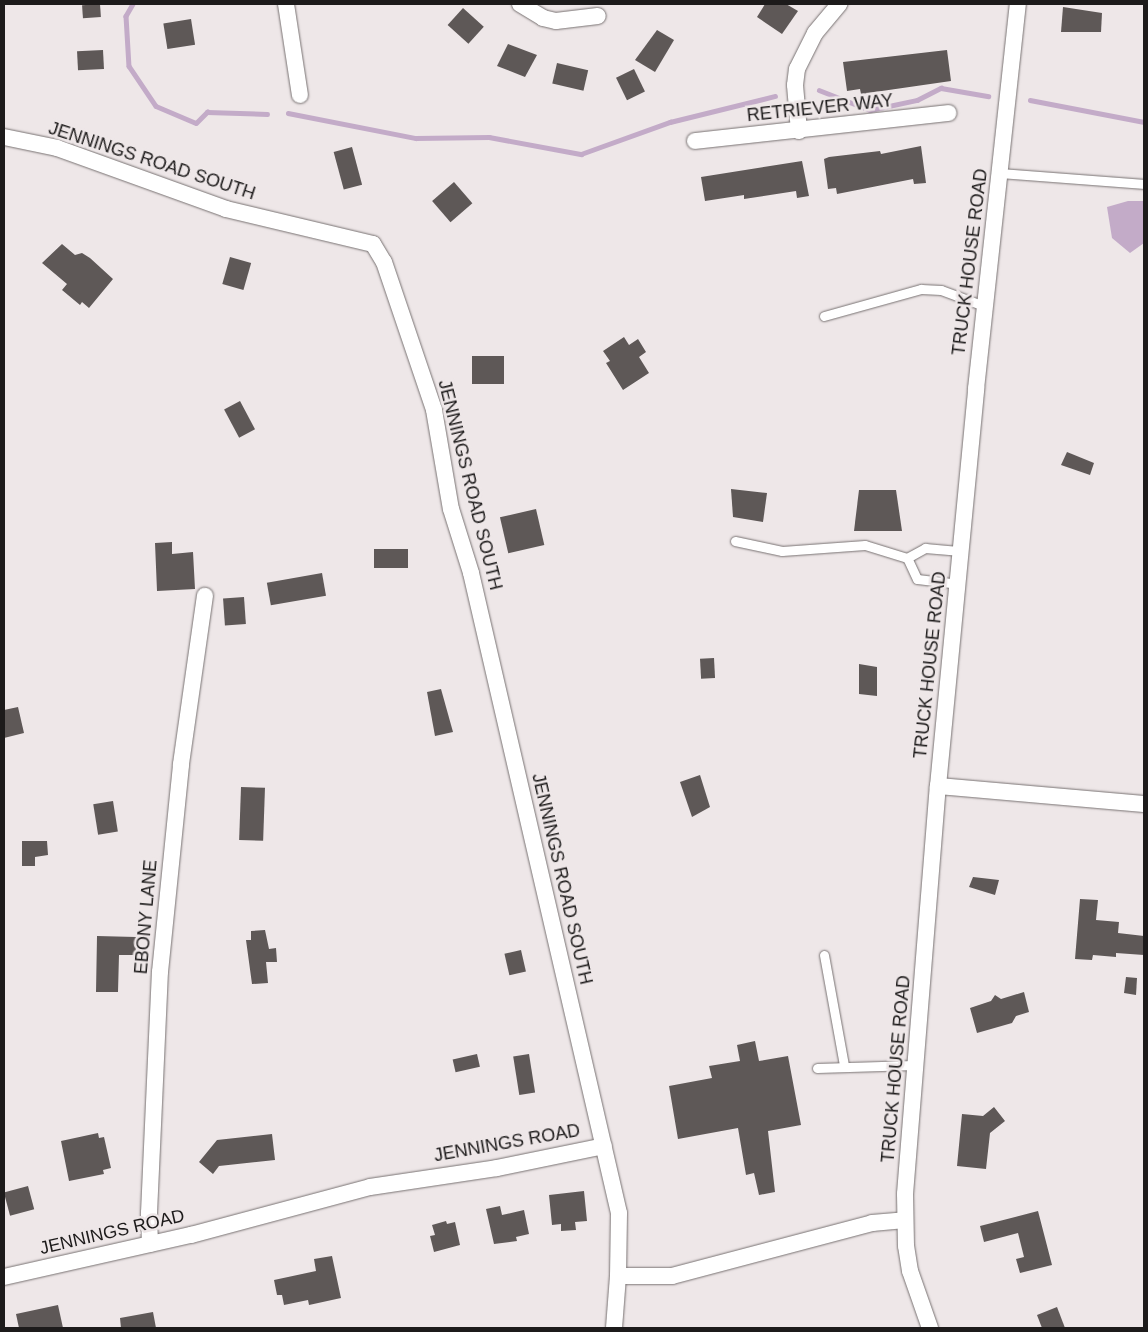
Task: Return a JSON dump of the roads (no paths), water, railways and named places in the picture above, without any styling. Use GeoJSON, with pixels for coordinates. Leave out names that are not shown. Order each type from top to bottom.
{"type":"FeatureCollection","features":[{"type":"Feature","properties":{"kind":"street"},"geometry":{"type":"LineString","coordinates":[[286,4],[300,95]]}},
{"type":"Feature","properties":{"kind":"street"},"geometry":{"type":"LineString","coordinates":[[520,4],[543,18],[556,21],[598,16]]}},
{"type":"Feature","properties":{"kind":"street"},"geometry":{"type":"LineString","coordinates":[[799,131],[795,85],[797,69],[815,33],[839,4]]}},
{"type":"Feature","properties":{"kind":"street","name":"TRUCK HOUSE ROAD"},"geometry":{"type":"LineString","coordinates":[[930,1328],[910,1271],[906,1220],[914,1064],[938,786],[984,306],[1001,173],[1018,4]]}},
{"type":"Feature","properties":{"kind":"street","name":"RETRIEVER WAY"},"geometry":{"type":"LineString","coordinates":[[695,141],[799,131],[948,113]]}},
{"type":"Feature","properties":{"kind":"street","name":"JENNINGS ROAD SOUTH"},"geometry":{"type":"LineString","coordinates":[[4,137],[57,148],[226,209],[373,244],[384,262],[434,410],[451,509],[471,573],[604,1146]]}},
{"type":"Feature","properties":{"kind":"street","name":"EBONY LANE"},"geometry":{"type":"LineString","coordinates":[[150,1244],[149,1213],[160,972],[181,764],[205,596]]}},
{"type":"Feature","properties":{"kind":"street"},"geometry":{"type":"LineString","coordinates":[[938,786],[1144,804]]}},
{"type":"Feature","properties":{"kind":"street","name":"JENNINGS ROAD"},"geometry":{"type":"LineString","coordinates":[[4,1277],[150,1244],[370,1187],[497,1168],[604,1146],[619,1213],[618,1276],[614,1328]]}},
{"type":"Feature","properties":{"kind":"street"},"geometry":{"type":"LineString","coordinates":[[618,1276],[672,1276],[872,1224],[906,1220]]}},
{"type":"Feature","properties":{"kind":"lane"},"geometry":{"type":"LineString","coordinates":[[1001,173],[1144,184]]}},
{"type":"Feature","properties":{"kind":"lane"},"geometry":{"type":"LineString","coordinates":[[824,316],[921,289],[941,290],[984,306]]}},
{"type":"Feature","properties":{"kind":"lane"},"geometry":{"type":"LineString","coordinates":[[735,541],[782,551],[865,545],[907,558],[925,548],[961,551]]}},
{"type":"Feature","properties":{"kind":"lane"},"geometry":{"type":"LineString","coordinates":[[907,558],[917,579],[958,584]]}},
{"type":"Feature","properties":{"kind":"lane"},"geometry":{"type":"LineString","coordinates":[[824,955],[844,1065]]}},
{"type":"Feature","properties":{"kind":"lane"},"geometry":{"type":"LineString","coordinates":[[817,1068],[844,1065],[914,1064]]}},
{"type":"Feature","properties":{"kind":"waterway"},"geometry":{"type":"LineString","coordinates":[[133,4],[126,16],[129,66],[156,106],[196,123],[207,112],[267,114]]}},
{"type":"Feature","properties":{"kind":"waterway"},"geometry":{"type":"LineString","coordinates":[[819,90],[870,110],[917,100],[941,88],[988,96]]}},
{"type":"Feature","properties":{"kind":"waterway"},"geometry":{"type":"LineString","coordinates":[[288,113],[416,138],[489,137],[581,154],[670,122],[775,96]]}},
{"type":"Feature","properties":{"kind":"waterway"},"geometry":{"type":"LineString","coordinates":[[1030,100],[1144,122]]}}]}
